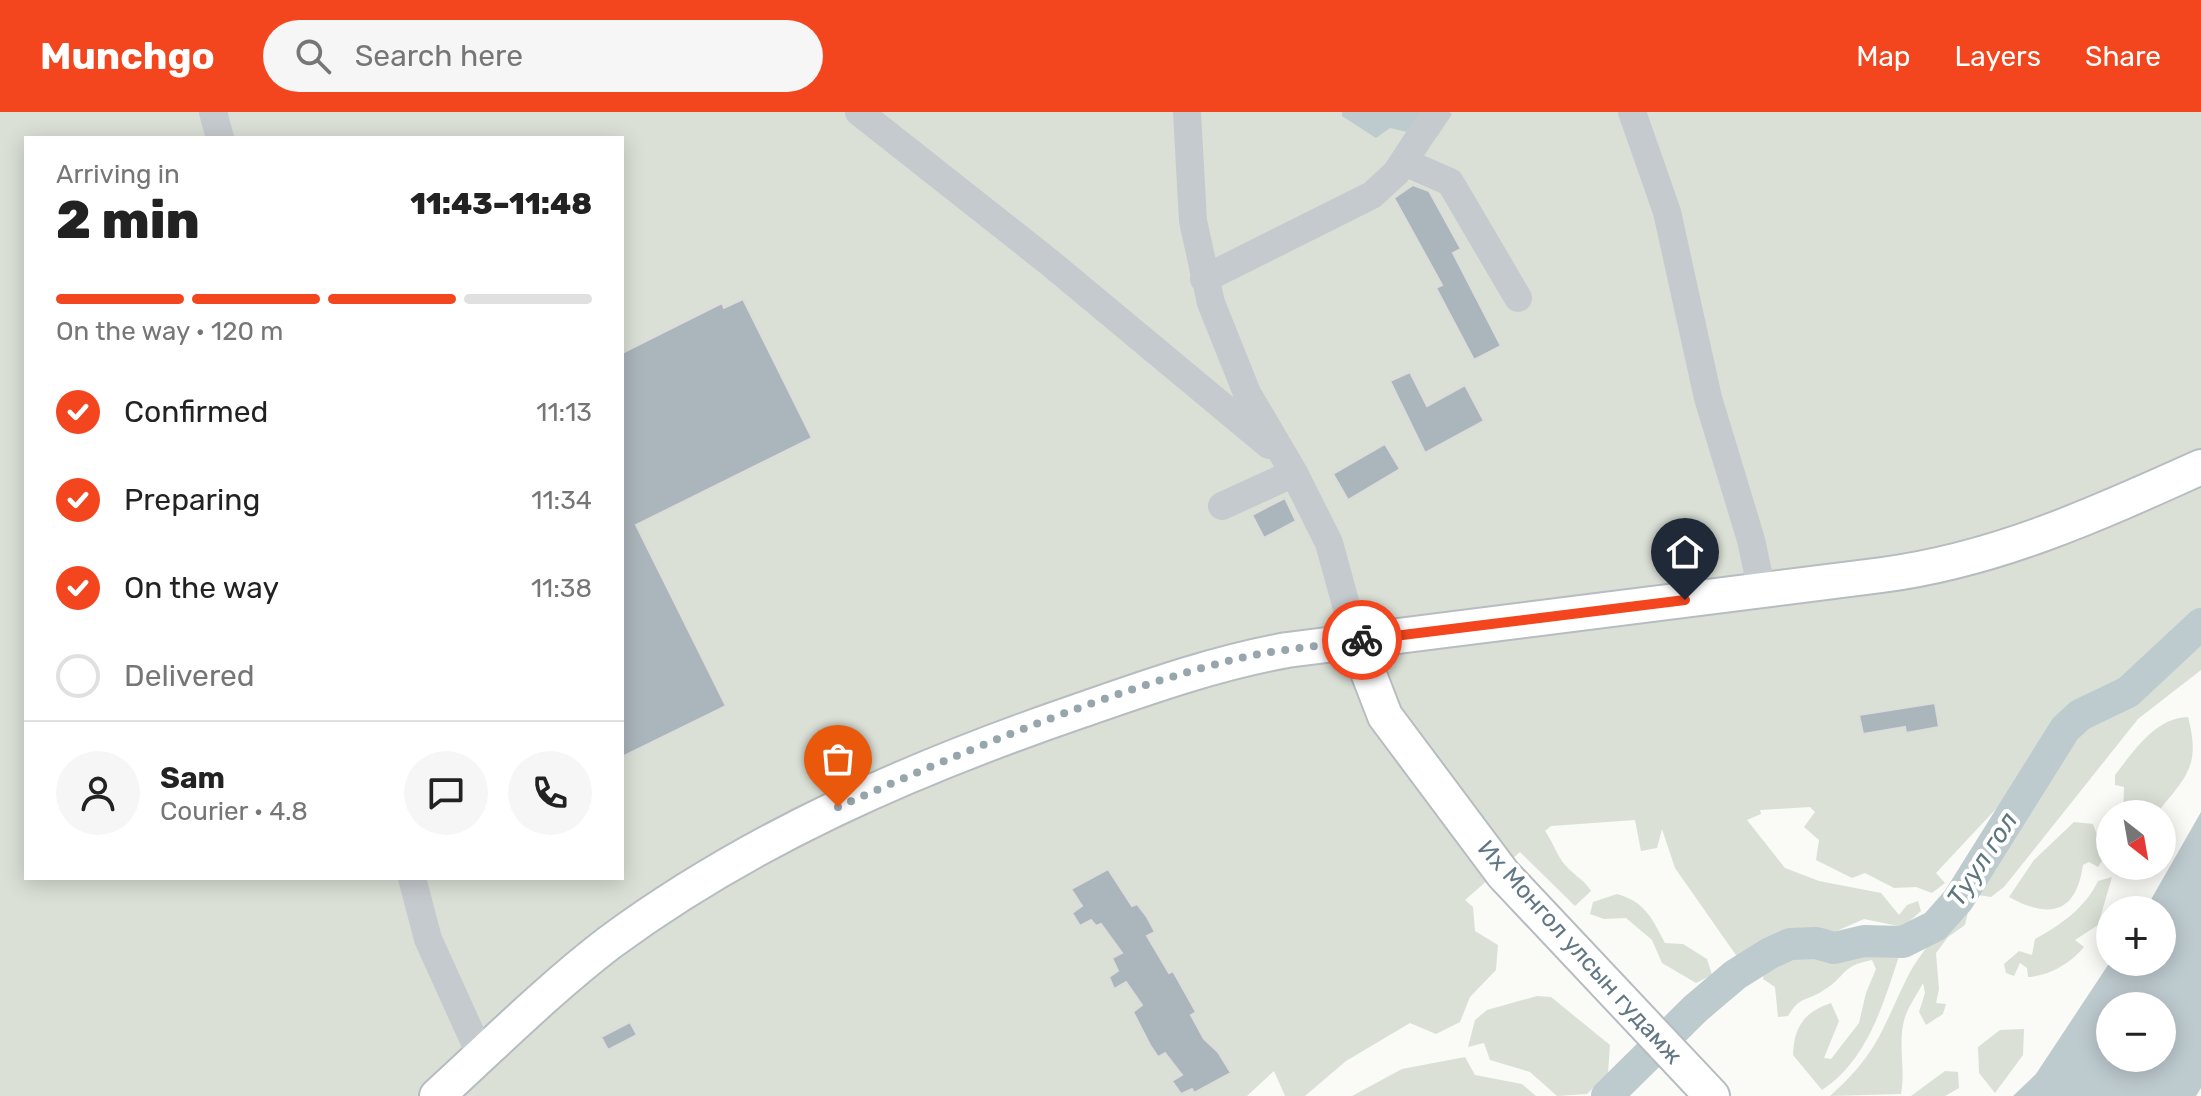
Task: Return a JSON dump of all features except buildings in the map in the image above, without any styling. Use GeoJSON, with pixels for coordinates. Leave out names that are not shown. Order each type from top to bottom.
{"type":"FeatureCollection","features":[{"type":"Feature","properties":{"kind":"main road"},"geometry":{"type":"LineString","coordinates":[[437,1096],[607,945],[682,893],[818,816],[1008,736],[1185,674],[1252,656],[1924,570],[1978,557],[2046,534],[2201,467]]}},
{"type":"Feature","properties":{"kind":"main road","name":"Их Монгол улсын гудамж"},"geometry":{"type":"LineString","coordinates":[[1356,641],[1385,716],[1503,874],[1712,1096]]}},
{"type":"Feature","properties":{"kind":"street"},"geometry":{"type":"LineString","coordinates":[[213,112],[219,136]]}},
{"type":"Feature","properties":{"kind":"street"},"geometry":{"type":"LineString","coordinates":[[859,112],[915,154],[1291,467]]}},
{"type":"Feature","properties":{"kind":"street"},"geometry":{"type":"LineString","coordinates":[[891,112],[915,154]]}},
{"type":"Feature","properties":{"kind":"street"},"geometry":{"type":"LineString","coordinates":[[1187,112],[1193,221],[1204,279],[1247,393],[1291,467],[1329,543],[1356,641]]}},
{"type":"Feature","properties":{"kind":"street"},"geometry":{"type":"LineString","coordinates":[[1204,279],[1372,195],[1411,151],[1436,112]]}},
{"type":"Feature","properties":{"kind":"street"},"geometry":{"type":"LineString","coordinates":[[1632,112],[1667,212],[1708,398],[1751,540],[1762,591]]}},
{"type":"Feature","properties":{"kind":"street"},"geometry":{"type":"LineString","coordinates":[[1411,151],[1450,182],[1518,298]]}},
{"type":"Feature","properties":{"kind":"street"},"geometry":{"type":"LineString","coordinates":[[1222,506],[1291,467]]}},
{"type":"Feature","properties":{"kind":"street"},"geometry":{"type":"LineString","coordinates":[[413,880],[428,939],[481,1056]]}},
{"type":"Feature","properties":{"kind":"shaded area"},"geometry":{"type":"Polygon","coordinates":[[[0,112],[2201,112],[2201,615],[2116,689],[2086,702],[2067,717],[2022,781],[1936,873],[1945,883],[1932,893],[1916,887],[1894,888],[1865,873],[1852,878],[1816,860],[1819,840],[1804,827],[1815,812],[1810,807],[1760,810],[1761,814],[1747,820],[1785,868],[1819,881],[1881,893],[1899,915],[1907,905],[1918,901],[1921,911],[1903,927],[1864,919],[1832,933],[1774,940],[1738,958],[1675,868],[1662,829],[1657,848],[1641,851],[1635,820],[1551,826],[1545,831],[1560,858],[1591,891],[1575,906],[1520,852],[1465,900],[1473,907],[1475,931],[1498,945],[1496,970],[1470,997],[1460,1022],[1436,1034],[1410,1023],[1346,1061],[1305,1096],[1285,1096],[1274,1071],[1247,1096],[0,1096],[0,112]]]}},
{"type":"Feature","properties":{"kind":"shaded area"},"geometry":{"type":"Polygon","coordinates":[[[1342,112],[1452,114],[1436,138],[1415,125],[1407,132],[1390,128],[1376,138],[1342,116],[1342,112]]]}},
{"type":"Feature","properties":{"kind":"shaded area"},"geometry":{"type":"Polygon","coordinates":[[[2201,640],[2201,670],[2138,719],[2004,887],[1991,897],[1978,895],[2038,800],[2053,760],[2070,734],[2096,715],[2120,710],[2155,686],[2201,640]]]}},
{"type":"Feature","properties":{"kind":"shaded area"},"geometry":{"type":"Polygon","coordinates":[[[2188,717],[2192,734],[2192,760],[2183,779],[2167,800],[2124,800],[2124,787],[2115,785],[2115,775],[2146,737],[2176,719],[2188,717]]]}},
{"type":"Feature","properties":{"kind":"shaded area"},"geometry":{"type":"Polygon","coordinates":[[[2201,812],[2201,1088],[2196,1096],[2013,1096],[2036,1074],[2101,976],[2176,976],[2176,896],[2153,896],[2162,880],[2176,880],[2176,856],[2201,812]]]}},
{"type":"Feature","properties":{"kind":"shaded area"},"geometry":{"type":"Polygon","coordinates":[[[2074,822],[2093,824],[2096,832],[2096,866],[2089,862],[2083,865],[2074,894],[2058,908],[2036,908],[2009,897],[2034,860],[2074,822]]]}},
{"type":"Feature","properties":{"kind":"shaded area"},"geometry":{"type":"Polygon","coordinates":[[[2111,880],[2106,896],[2096,896],[2096,926],[2075,940],[2084,947],[2073,958],[2059,968],[2036,976],[2028,977],[2027,968],[2020,963],[2014,976],[2006,973],[2004,964],[2019,951],[2032,955],[2035,939],[2071,915],[2098,881],[2111,880]]]}},
{"type":"Feature","properties":{"kind":"shaded area"},"geometry":{"type":"Polygon","coordinates":[[[1617,894],[1641,906],[1665,943],[1683,944],[1707,959],[1712,975],[1696,983],[1662,963],[1652,940],[1626,918],[1604,919],[1590,914],[1593,902],[1617,894]]]}},
{"type":"Feature","properties":{"kind":"shaded area"},"geometry":{"type":"Polygon","coordinates":[[[1968,912],[1965,925],[1948,937],[1936,953],[1939,989],[1936,1003],[1946,1004],[1943,1014],[1926,1025],[1919,1012],[1925,993],[1923,983],[1905,1017],[1901,1094],[1830,1096],[1869,1054],[1912,968],[1923,953],[1952,915],[1968,912]]]}},
{"type":"Feature","properties":{"kind":"shaded area"},"geometry":{"type":"Polygon","coordinates":[[[1886,951],[1900,953],[1872,1029],[1851,1063],[1822,1090],[1793,1055],[1798,1029],[1807,1016],[1831,1003],[1839,1021],[1824,1058],[1831,1059],[1859,1023],[1876,969],[1872,960],[1849,968],[1824,990],[1800,1002],[1788,1016],[1778,1017],[1775,987],[1763,979],[1764,970],[1785,958],[1886,951]]]}},
{"type":"Feature","properties":{"kind":"shaded area"},"geometry":{"type":"Polygon","coordinates":[[[1537,996],[1551,997],[1610,1045],[1608,1073],[1587,1094],[1557,1096],[1530,1072],[1490,1060],[1484,1043],[1468,1047],[1475,1020],[1487,1010],[1537,996]]]}},
{"type":"Feature","properties":{"kind":"shaded area"},"geometry":{"type":"Polygon","coordinates":[[[2024,1029],[2023,1055],[1995,1093],[1979,1073],[1978,1047],[2000,1030],[2024,1029]]]}},
{"type":"Feature","properties":{"kind":"shaded area"},"geometry":{"type":"Polygon","coordinates":[[[1465,1057],[1475,1075],[1522,1084],[1536,1096],[1352,1096],[1402,1069],[1465,1057]]]}},
{"type":"Feature","properties":{"kind":"shaded area"},"geometry":{"type":"Polygon","coordinates":[[[1945,1071],[1958,1072],[1959,1088],[1945,1096],[1911,1096],[1945,1071]]]}},
{"type":"Feature","properties":{"kind":"waterway","name":"Туул гол"},"geometry":{"type":"LineString","coordinates":[[1607,1096],[1695,1009],[1735,975],[1770,953],[1790,944],[1816,943],[1834,948],[1864,941],[1903,942],[1935,926],[1958,900],[2065,729],[2080,715],[2128,692],[2201,624]]}},
{"type":"Feature","properties":{"kind":"way so far"},"geometry":{"type":"LineString","coordinates":[[838,807],[1008,736],[1185,674],[1238,659],[1362,640]]}},
{"type":"Feature","properties":{"kind":"route"},"geometry":{"type":"LineString","coordinates":[[1362,640],[1685,600]]}}]}
